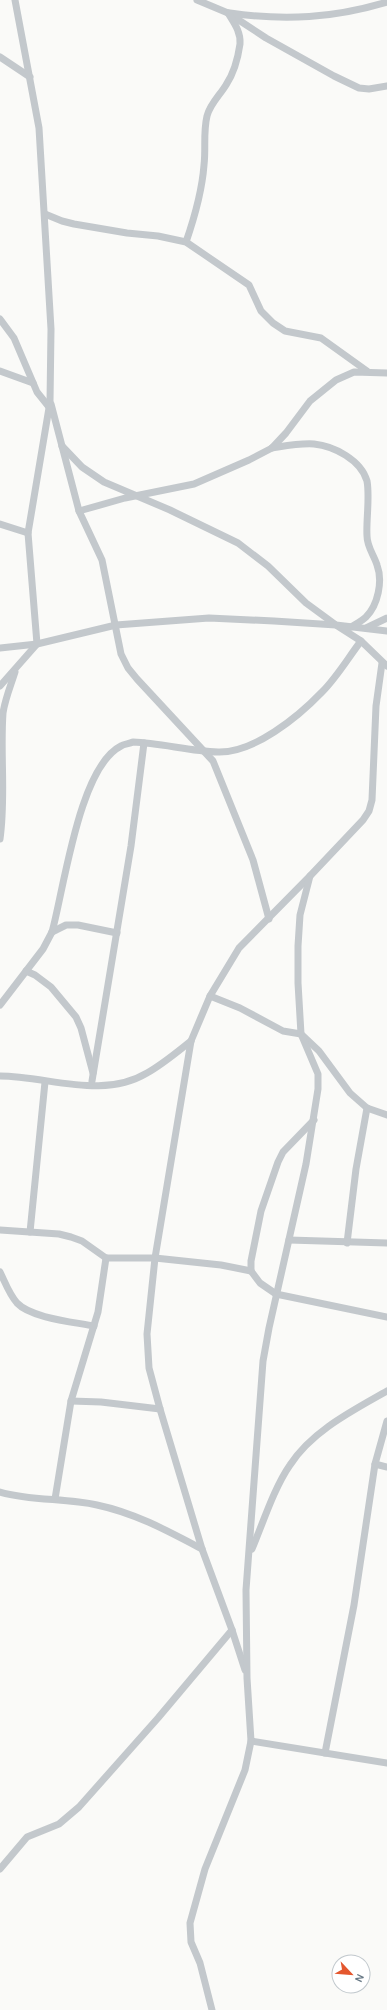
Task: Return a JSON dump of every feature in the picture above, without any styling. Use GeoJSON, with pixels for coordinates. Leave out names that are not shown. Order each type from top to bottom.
{"type":"FeatureCollection","features":[{"type":"Feature","properties":{"kind":"street"},"geometry":{"type":"LineString","coordinates":[[0,686],[37,644],[28,533],[49,405],[51,329],[39,128],[15,0]]}},
{"type":"Feature","properties":{"kind":"street"},"geometry":{"type":"LineString","coordinates":[[197,0],[228,13],[266,38],[359,88],[369,89],[387,86]]}},
{"type":"Feature","properties":{"kind":"street"},"geometry":{"type":"LineString","coordinates":[[228,13],[265,18],[293,19],[362,10],[387,2]]}},
{"type":"Feature","properties":{"kind":"street"},"geometry":{"type":"LineString","coordinates":[[186,242],[196,214],[201,192],[205,163],[204,134],[208,114],[227,84],[238,54],[240,42],[239,32],[228,13]]}},
{"type":"Feature","properties":{"kind":"street"},"geometry":{"type":"LineString","coordinates":[[0,57],[30,77]]}},
{"type":"Feature","properties":{"kind":"street"},"geometry":{"type":"LineString","coordinates":[[45,214],[74,224],[127,233],[158,236],[186,242],[249,285],[261,311],[273,323],[285,331],[321,338],[367,371]]}},
{"type":"Feature","properties":{"kind":"street"},"geometry":{"type":"LineString","coordinates":[[0,319],[14,338],[42,400],[49,405],[62,446],[79,511],[102,560],[121,654],[128,668],[174,721],[204,750],[219,773],[253,860],[269,918]]}},
{"type":"Feature","properties":{"kind":"street"},"geometry":{"type":"LineString","coordinates":[[0,371],[33,382]]}},
{"type":"Feature","properties":{"kind":"street"},"geometry":{"type":"LineString","coordinates":[[272,448],[286,433],[310,401],[336,380],[354,372],[367,371],[387,373]]}},
{"type":"Feature","properties":{"kind":"street"},"geometry":{"type":"LineString","coordinates":[[79,511],[137,496],[194,484],[272,448],[314,444],[331,448],[349,458],[361,469],[367,482],[366,538],[377,564],[379,580],[376,599],[372,610],[365,618],[351,627]]}},
{"type":"Feature","properties":{"kind":"street"},"geometry":{"type":"LineString","coordinates":[[62,446],[82,467],[104,482],[238,543],[268,566],[306,603],[361,641],[385,664],[376,706],[372,800],[369,811],[363,820],[310,876],[239,948],[210,996],[192,1041],[155,1258],[147,1334],[149,1368],[202,1549],[232,1630],[247,1678]]}},
{"type":"Feature","properties":{"kind":"street"},"geometry":{"type":"LineString","coordinates":[[0,524],[28,533]]}},
{"type":"Feature","properties":{"kind":"street"},"geometry":{"type":"LineString","coordinates":[[0,648],[37,644],[116,625],[209,618],[336,625],[387,631]]}},
{"type":"Feature","properties":{"kind":"street"},"geometry":{"type":"LineString","coordinates":[[365,629],[387,618]]}},
{"type":"Feature","properties":{"kind":"street"},"geometry":{"type":"LineString","coordinates":[[0,1005],[43,949],[52,932],[80,809],[97,773],[110,756],[120,746],[133,742],[219,752],[235,750],[252,744],[300,714],[323,691],[361,641]]}},
{"type":"Feature","properties":{"kind":"street"},"geometry":{"type":"LineString","coordinates":[[0,839],[3,809],[1,775],[3,712],[17,668]]}},
{"type":"Feature","properties":{"kind":"street"},"geometry":{"type":"LineString","coordinates":[[92,1081],[131,846],[144,743]]}},
{"type":"Feature","properties":{"kind":"street"},"geometry":{"type":"LineString","coordinates":[[212,2010],[200,1963],[191,1942],[190,1923],[205,1869],[245,1770],[251,1741],[247,1678],[246,1590],[250,1555],[264,1361],[276,1294],[306,1164],[318,1089],[318,1074],[301,1034],[298,946],[300,915],[310,876]]}},
{"type":"Feature","properties":{"kind":"street"},"geometry":{"type":"LineString","coordinates":[[52,932],[66,925],[78,925],[117,933]]}},
{"type":"Feature","properties":{"kind":"street"},"geometry":{"type":"LineString","coordinates":[[26,971],[36,975],[51,986],[76,1017],[81,1028],[93,1072],[92,1081]]}},
{"type":"Feature","properties":{"kind":"street"},"geometry":{"type":"LineString","coordinates":[[210,996],[240,1008],[283,1031],[301,1034],[319,1050],[350,1093],[367,1108],[387,1115]]}},
{"type":"Feature","properties":{"kind":"street"},"geometry":{"type":"LineString","coordinates":[[0,1076],[20,1076],[44,1082],[71,1085],[100,1085],[131,1081],[147,1074],[192,1041]]}},
{"type":"Feature","properties":{"kind":"street"},"geometry":{"type":"LineString","coordinates":[[92,1081],[100,1085]]}},
{"type":"Feature","properties":{"kind":"street"},"geometry":{"type":"LineString","coordinates":[[30,1232],[44,1082]]}},
{"type":"Feature","properties":{"kind":"street"},"geometry":{"type":"LineString","coordinates":[[347,1243],[356,1169],[367,1108]]}},
{"type":"Feature","properties":{"kind":"street"},"geometry":{"type":"LineString","coordinates":[[314,1120],[283,1152],[278,1162],[261,1211],[251,1261],[252,1271],[260,1282],[276,1294],[387,1317]]}},
{"type":"Feature","properties":{"kind":"street"},"geometry":{"type":"LineString","coordinates":[[0,1230],[59,1234],[71,1237],[82,1242],[106,1258],[155,1258],[221,1265],[252,1271]]}},
{"type":"Feature","properties":{"kind":"street"},"geometry":{"type":"LineString","coordinates":[[289,1240],[347,1243],[387,1243]]}},
{"type":"Feature","properties":{"kind":"street"},"geometry":{"type":"LineString","coordinates":[[55,1499],[71,1401],[94,1326],[104,1277],[106,1258]]}},
{"type":"Feature","properties":{"kind":"street"},"geometry":{"type":"LineString","coordinates":[[0,1272],[17,1303],[25,1309],[46,1316],[94,1326]]}},
{"type":"Feature","properties":{"kind":"street"},"geometry":{"type":"LineString","coordinates":[[250,1555],[268,1509],[289,1465],[306,1444],[325,1429],[387,1391]]}},
{"type":"Feature","properties":{"kind":"street"},"geometry":{"type":"LineString","coordinates":[[71,1401],[101,1402],[160,1409]]}},
{"type":"Feature","properties":{"kind":"street"},"geometry":{"type":"LineString","coordinates":[[325,1753],[354,1605],[375,1464],[387,1422]]}},
{"type":"Feature","properties":{"kind":"street"},"geometry":{"type":"LineString","coordinates":[[375,1464],[387,1467]]}},
{"type":"Feature","properties":{"kind":"street"},"geometry":{"type":"LineString","coordinates":[[0,1492],[18,1496],[98,1505],[138,1517],[202,1549]]}},
{"type":"Feature","properties":{"kind":"street"},"geometry":{"type":"LineString","coordinates":[[0,1869],[27,1837],[59,1824],[79,1807],[158,1718],[232,1630]]}},
{"type":"Feature","properties":{"kind":"street"},"geometry":{"type":"LineString","coordinates":[[251,1741],[387,1763]]}}]}
